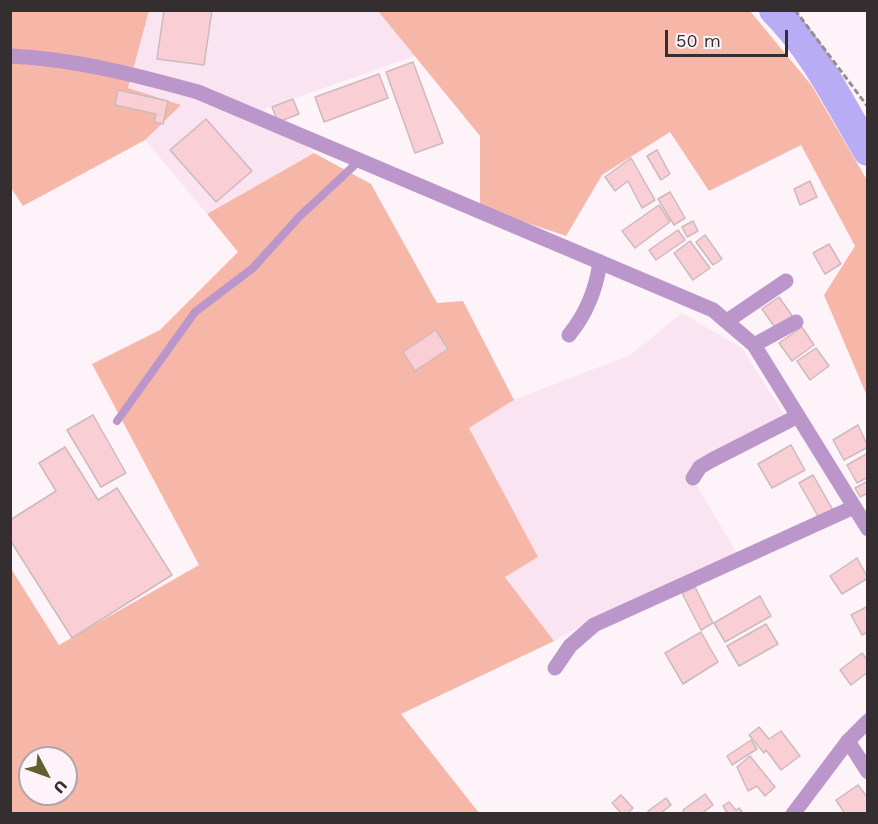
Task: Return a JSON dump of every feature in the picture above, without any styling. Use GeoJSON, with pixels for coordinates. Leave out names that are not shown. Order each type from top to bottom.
{"type":"FeatureCollection","features":[{"type":"Feature","properties":{"kind":"street"},"geometry":{"type":"LineString","coordinates":[[10,56],[69,62],[119,71],[198,92],[713,310],[754,345],[867,529]]}},
{"type":"Feature","properties":{"kind":"street"},"geometry":{"type":"LineString","coordinates":[[569,335],[590,303],[600,262]]}},
{"type":"Feature","properties":{"kind":"street"},"geometry":{"type":"LineString","coordinates":[[727,321],[786,281]]}},
{"type":"Feature","properties":{"kind":"street"},"geometry":{"type":"LineString","coordinates":[[754,345],[796,322]]}},
{"type":"Feature","properties":{"kind":"street"},"geometry":{"type":"LineString","coordinates":[[693,478],[700,467],[798,416]]}},
{"type":"Feature","properties":{"kind":"street"},"geometry":{"type":"LineString","coordinates":[[555,669],[570,646],[594,626],[854,507]]}},
{"type":"Feature","properties":{"kind":"street"},"geometry":{"type":"LineString","coordinates":[[794,813],[848,741],[867,721]]}},
{"type":"Feature","properties":{"kind":"street"},"geometry":{"type":"LineString","coordinates":[[848,741],[867,772]]}},
{"type":"Feature","properties":{"kind":"lane"},"geometry":{"type":"LineString","coordinates":[[117,421],[195,312],[253,268],[300,216],[360,160]]}},
{"type":"Feature","properties":{"kind":"path"},"geometry":{"type":"LineString","coordinates":[[795,10],[867,107]]}},
{"type":"Feature","properties":{"kind":"shaded area"},"geometry":{"type":"Polygon","coordinates":[[[10,11],[149,11],[128,88],[181,105],[145,140],[23,206],[11,188],[10,11]]]}},
{"type":"Feature","properties":{"kind":"shaded area"},"geometry":{"type":"Polygon","coordinates":[[[149,11],[378,11],[415,56],[264,109],[314,153],[207,214],[145,140],[180,106],[128,89],[149,11]]]}},
{"type":"Feature","properties":{"kind":"shaded area"},"geometry":{"type":"Polygon","coordinates":[[[378,11],[750,11],[812,86],[867,180],[867,396],[824,295],[855,246],[801,145],[709,191],[670,132],[602,175],[566,236],[480,207],[480,136],[378,11]]]}},
{"type":"Feature","properties":{"kind":"shaded area"},"geometry":{"type":"Polygon","coordinates":[[[314,153],[371,184],[437,303],[463,301],[514,400],[469,428],[538,557],[505,577],[554,641],[401,714],[479,813],[11,813],[10,567],[59,645],[199,565],[92,364],[160,330],[238,252],[207,214],[314,153]]]}},
{"type":"Feature","properties":{"kind":"shaded area"},"geometry":{"type":"Polygon","coordinates":[[[682,313],[742,348],[789,422],[690,474],[742,562],[591,620],[554,641],[505,576],[538,557],[469,428],[514,400],[630,355],[682,313]]]}},
{"type":"Feature","properties":{"kind":"building"},"geometry":{"type":"Polygon","coordinates":[[[164,10],[212,10],[204,65],[157,59],[164,10]]]}},
{"type":"Feature","properties":{"kind":"building"},"geometry":{"type":"Polygon","coordinates":[[[413,62],[443,143],[415,153],[386,72],[413,62]]]}},
{"type":"Feature","properties":{"kind":"building"},"geometry":{"type":"Polygon","coordinates":[[[379,74],[388,98],[324,122],[315,97],[379,74]]]}},
{"type":"Feature","properties":{"kind":"building"},"geometry":{"type":"Polygon","coordinates":[[[118,90],[168,101],[163,124],[154,122],[156,114],[115,105],[118,90]]]}},
{"type":"Feature","properties":{"kind":"building"},"geometry":{"type":"Polygon","coordinates":[[[293,99],[299,114],[278,122],[272,107],[293,99]]]}},
{"type":"Feature","properties":{"kind":"building"},"geometry":{"type":"Polygon","coordinates":[[[206,119],[252,171],[216,202],[170,150],[206,119]]]}},
{"type":"Feature","properties":{"kind":"building"},"geometry":{"type":"Polygon","coordinates":[[[657,150],[670,174],[661,180],[647,156],[657,150]]]}},
{"type":"Feature","properties":{"kind":"building"},"geometry":{"type":"Polygon","coordinates":[[[631,158],[655,200],[642,208],[628,181],[615,191],[605,177],[631,158]]]}},
{"type":"Feature","properties":{"kind":"building"},"geometry":{"type":"Polygon","coordinates":[[[810,181],[817,197],[800,205],[794,189],[810,181]]]}},
{"type":"Feature","properties":{"kind":"building"},"geometry":{"type":"Polygon","coordinates":[[[670,192],[685,218],[674,225],[658,199],[670,192]]]}},
{"type":"Feature","properties":{"kind":"building"},"geometry":{"type":"Polygon","coordinates":[[[659,205],[670,222],[635,248],[622,231],[659,205]]]}},
{"type":"Feature","properties":{"kind":"building"},"geometry":{"type":"Polygon","coordinates":[[[693,221],[698,231],[687,237],[682,227],[693,221]]]}},
{"type":"Feature","properties":{"kind":"building"},"geometry":{"type":"Polygon","coordinates":[[[678,230],[685,240],[656,260],[649,250],[678,230]]]}},
{"type":"Feature","properties":{"kind":"building"},"geometry":{"type":"Polygon","coordinates":[[[705,235],[722,259],[713,265],[696,242],[705,235]]]}},
{"type":"Feature","properties":{"kind":"building"},"geometry":{"type":"Polygon","coordinates":[[[690,241],[710,268],[693,280],[674,253],[690,241]]]}},
{"type":"Feature","properties":{"kind":"building"},"geometry":{"type":"Polygon","coordinates":[[[829,244],[841,264],[825,274],[813,253],[829,244]]]}},
{"type":"Feature","properties":{"kind":"building"},"geometry":{"type":"Polygon","coordinates":[[[779,297],[793,317],[776,329],[762,309],[779,297]]]}},
{"type":"Feature","properties":{"kind":"building"},"geometry":{"type":"Polygon","coordinates":[[[802,327],[814,345],[792,361],[779,343],[802,327]]]}},
{"type":"Feature","properties":{"kind":"building"},"geometry":{"type":"Polygon","coordinates":[[[436,330],[448,349],[415,371],[403,352],[436,330]]]}},
{"type":"Feature","properties":{"kind":"building"},"geometry":{"type":"Polygon","coordinates":[[[816,348],[829,366],[810,380],[797,361],[816,348]]]}},
{"type":"Feature","properties":{"kind":"building"},"geometry":{"type":"Polygon","coordinates":[[[93,415],[126,473],[101,487],[67,430],[93,415]]]}},
{"type":"Feature","properties":{"kind":"building"},"geometry":{"type":"Polygon","coordinates":[[[858,425],[868,447],[844,460],[833,440],[858,425]]]}},
{"type":"Feature","properties":{"kind":"building"},"geometry":{"type":"Polygon","coordinates":[[[791,445],[805,470],[772,488],[758,464],[791,445]]]}},
{"type":"Feature","properties":{"kind":"building"},"geometry":{"type":"Polygon","coordinates":[[[65,447],[98,500],[117,488],[172,575],[72,638],[10,540],[10,520],[56,491],[39,463],[65,447]]]}},
{"type":"Feature","properties":{"kind":"building"},"geometry":{"type":"Polygon","coordinates":[[[868,453],[868,477],[857,483],[847,465],[868,453]]]}},
{"type":"Feature","properties":{"kind":"building"},"geometry":{"type":"Polygon","coordinates":[[[813,475],[833,510],[819,518],[799,483],[813,475]]]}},
{"type":"Feature","properties":{"kind":"building"},"geometry":{"type":"Polygon","coordinates":[[[868,481],[868,493],[860,497],[855,488],[868,481]]]}},
{"type":"Feature","properties":{"kind":"building"},"geometry":{"type":"Polygon","coordinates":[[[857,558],[868,578],[842,594],[830,576],[857,558]]]}},
{"type":"Feature","properties":{"kind":"building"},"geometry":{"type":"Polygon","coordinates":[[[695,587],[713,623],[701,630],[682,593],[695,587]]]}},
{"type":"Feature","properties":{"kind":"building"},"geometry":{"type":"Polygon","coordinates":[[[760,596],[771,616],[725,642],[714,623],[760,596]]]}},
{"type":"Feature","properties":{"kind":"building"},"geometry":{"type":"Polygon","coordinates":[[[868,606],[868,632],[862,635],[851,615],[868,606]]]}},
{"type":"Feature","properties":{"kind":"building"},"geometry":{"type":"Polygon","coordinates":[[[766,624],[778,644],[739,666],[727,646],[766,624]]]}},
{"type":"Feature","properties":{"kind":"building"},"geometry":{"type":"Polygon","coordinates":[[[701,632],[718,662],[683,684],[665,653],[701,632]]]}},
{"type":"Feature","properties":{"kind":"building"},"geometry":{"type":"Polygon","coordinates":[[[862,653],[868,661],[868,672],[851,685],[840,670],[862,653]]]}},
{"type":"Feature","properties":{"kind":"building"},"geometry":{"type":"Polygon","coordinates":[[[759,727],[769,739],[781,731],[800,756],[781,770],[766,750],[764,753],[749,735],[759,727]]]}},
{"type":"Feature","properties":{"kind":"building"},"geometry":{"type":"Polygon","coordinates":[[[751,740],[757,749],[732,765],[727,756],[751,740]]]}},
{"type":"Feature","properties":{"kind":"building"},"geometry":{"type":"Polygon","coordinates":[[[750,756],[775,787],[765,796],[757,786],[748,791],[737,767],[750,756]]]}},
{"type":"Feature","properties":{"kind":"building"},"geometry":{"type":"Polygon","coordinates":[[[858,785],[868,798],[868,814],[845,814],[836,800],[858,785]]]}},
{"type":"Feature","properties":{"kind":"building"},"geometry":{"type":"Polygon","coordinates":[[[705,794],[713,805],[701,814],[685,814],[683,810],[705,794]]]}},
{"type":"Feature","properties":{"kind":"building"},"geometry":{"type":"Polygon","coordinates":[[[621,795],[633,808],[627,814],[622,814],[612,803],[621,795]]]}},
{"type":"Feature","properties":{"kind":"building"},"geometry":{"type":"Polygon","coordinates":[[[666,798],[671,805],[660,814],[650,814],[648,811],[666,798]]]}},
{"type":"Feature","properties":{"kind":"building"},"geometry":{"type":"Polygon","coordinates":[[[729,802],[736,810],[739,808],[743,813],[728,814],[723,806],[729,802]]]}},
{"type":"Feature","properties":{"kind":"waterway"},"geometry":{"type":"LineString","coordinates":[[774,10],[814,60],[868,151]]}}]}
